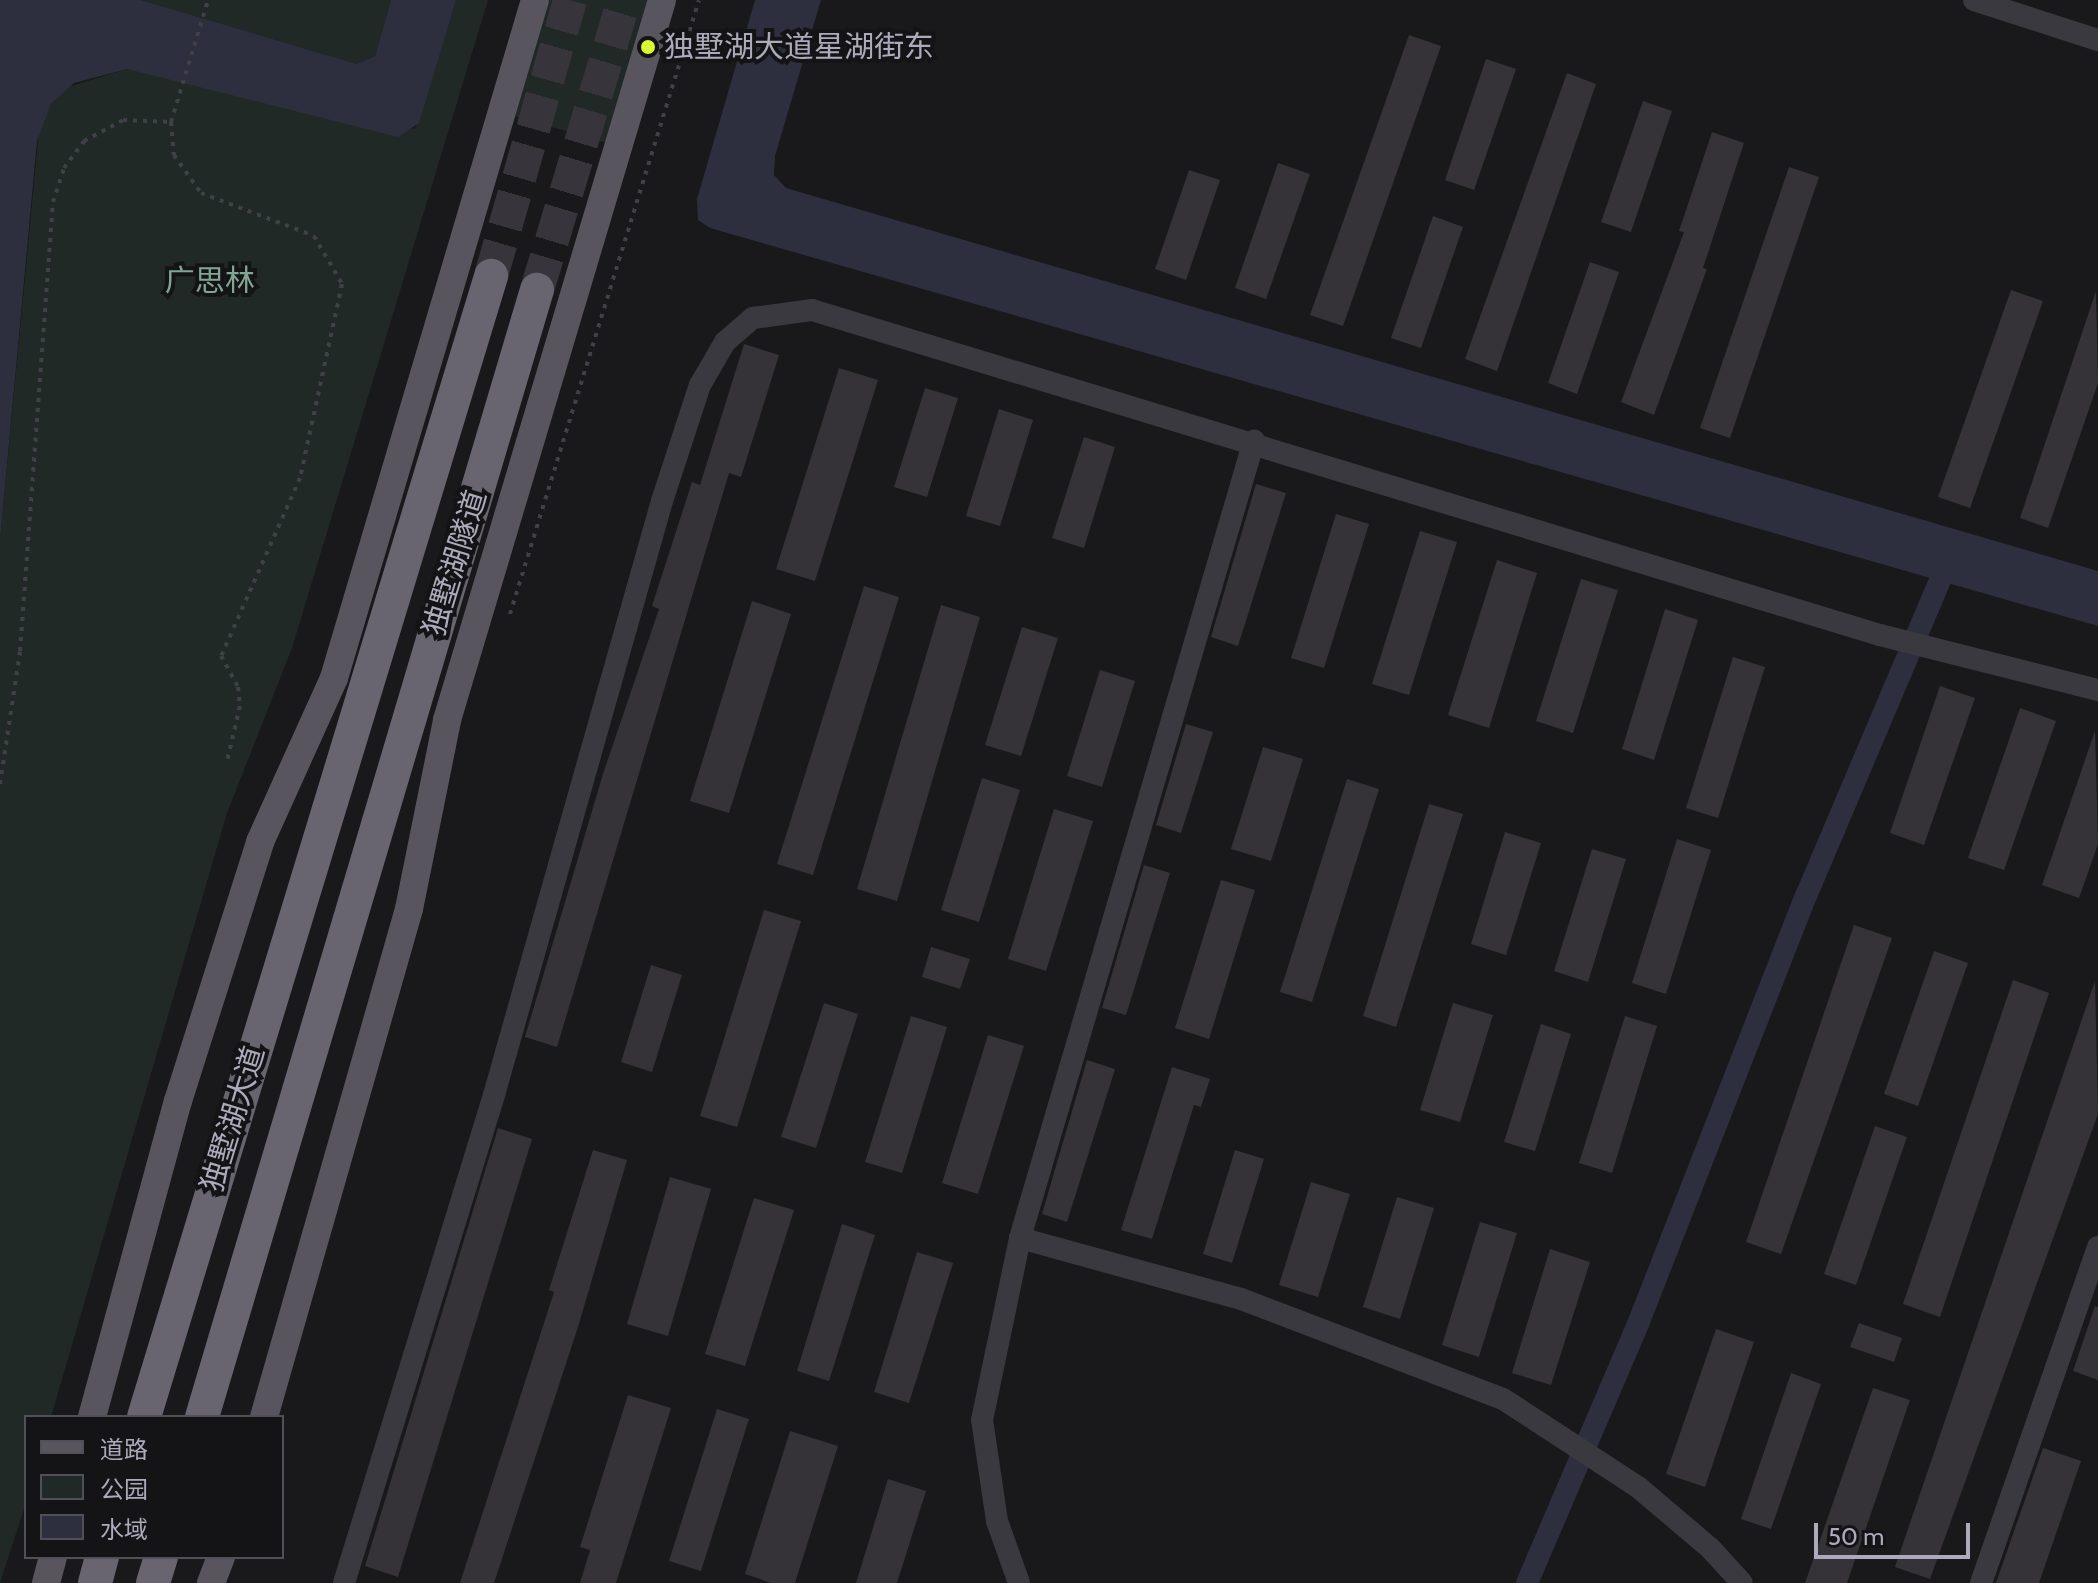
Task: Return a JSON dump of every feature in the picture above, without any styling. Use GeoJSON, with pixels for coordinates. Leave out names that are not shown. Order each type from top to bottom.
{"type":"FeatureCollection","features":[{"type":"Feature","properties":{"kind":"highway","name":"独墅湖隧道"},"geometry":{"type":"LineString","coordinates":[[321,821],[491,276]]}},
{"type":"Feature","properties":{"kind":"highway","name":"独墅湖隧道"},"geometry":{"type":"LineString","coordinates":[[373,836],[537,290]]}},
{"type":"Feature","properties":{"kind":"highway","name":"独墅湖大道"},"geometry":{"type":"LineString","coordinates":[[145,1415],[321,821]]}},
{"type":"Feature","properties":{"kind":"highway","name":"独墅湖大道"},"geometry":{"type":"LineString","coordinates":[[203,1415],[373,836]]}},
{"type":"Feature","properties":{"kind":"highway"},"geometry":{"type":"LineString","coordinates":[[95,1583],[101,1559]]}},
{"type":"Feature","properties":{"kind":"highway"},"geometry":{"type":"LineString","coordinates":[[153,1583],[160,1559]]}},
{"type":"Feature","properties":{"kind":"main road"},"geometry":{"type":"LineString","coordinates":[[93,1415],[178,1101],[260,842],[334,678],[535,0]]}},
{"type":"Feature","properties":{"kind":"main road"},"geometry":{"type":"LineString","coordinates":[[265,1415],[409,909],[447,720],[662,0]]}},
{"type":"Feature","properties":{"kind":"main road"},"geometry":{"type":"LineString","coordinates":[[46,1583],[52,1559]]}},
{"type":"Feature","properties":{"kind":"main road"},"geometry":{"type":"LineString","coordinates":[[211,1583],[220,1559]]}},
{"type":"Feature","properties":{"kind":"street"},"geometry":{"type":"LineString","coordinates":[[1974,0],[2098,40]]}},
{"type":"Feature","properties":{"kind":"street"},"geometry":{"type":"LineString","coordinates":[[344,1583],[494,1095],[662,501],[700,385],[725,342],[753,318],[812,310],[1254,441],[1880,635],[2098,690]]}},
{"type":"Feature","properties":{"kind":"street"},"geometry":{"type":"LineString","coordinates":[[1019,1583],[997,1521],[982,1420],[1020,1238],[1254,441]]}},
{"type":"Feature","properties":{"kind":"street"},"geometry":{"type":"LineString","coordinates":[[1020,1238],[1241,1299],[1503,1399],[1638,1487],[1710,1548],[1742,1583]]}},
{"type":"Feature","properties":{"kind":"street"},"geometry":{"type":"LineString","coordinates":[[1981,1583],[2098,1247]]}},
{"type":"Feature","properties":{"kind":"path"},"geometry":{"type":"LineString","coordinates":[[208,0],[171,122],[174,155],[201,193],[314,236],[342,284],[300,478],[221,656],[238,687],[240,706],[227,761]]}},
{"type":"Feature","properties":{"kind":"path"},"geometry":{"type":"LineString","coordinates":[[510,614],[699,0]]}},
{"type":"Feature","properties":{"kind":"path"},"geometry":{"type":"LineString","coordinates":[[0,784],[20,651],[53,202],[64,168],[84,141],[123,120],[171,122]]}},
{"type":"Feature","properties":{"kind":"green space"},"geometry":{"type":"Polygon","coordinates":[[[141,0],[391,0],[375,56],[357,64],[141,0]]]}},
{"type":"Feature","properties":{"kind":"green space","name":"广思林"},"geometry":{"type":"Polygon","coordinates":[[[456,0],[488,0],[292,648],[227,813],[52,1415],[24,1415],[24,1509],[0,1583],[0,540],[39,130],[51,104],[68,87],[127,69],[415,129],[456,0]]]}},
{"type":"Feature","properties":{"kind":"green space"},"geometry":{"type":"Polygon","coordinates":[[[545,0],[651,0],[610,144],[511,115],[545,0]]]}},
{"type":"Feature","properties":{"kind":"water"},"geometry":{"type":"Polygon","coordinates":[[[0,0],[141,0],[357,64],[375,56],[391,0],[456,0],[419,123],[398,137],[127,69],[74,83],[51,104],[37,141],[0,540],[0,0]]]}},
{"type":"Feature","properties":{"kind":"water"},"geometry":{"type":"Polygon","coordinates":[[[755,0],[821,0],[775,156],[774,175],[786,188],[2098,571],[2098,626],[710,228],[698,220],[697,199],[755,0]]]}},
{"type":"Feature","properties":{"kind":"building"},"geometry":{"type":"Polygon","coordinates":[[[1409,35],[1441,46],[1343,326],[1310,315],[1409,35]]]}},
{"type":"Feature","properties":{"kind":"building"},"geometry":{"type":"Polygon","coordinates":[[[1486,59],[1516,69],[1474,190],[1445,180],[1486,59]]]}},
{"type":"Feature","properties":{"kind":"building"},"geometry":{"type":"Polygon","coordinates":[[[1567,73],[1596,84],[1497,371],[1465,359],[1567,73]]]}},
{"type":"Feature","properties":{"kind":"building"},"geometry":{"type":"Polygon","coordinates":[[[1643,101],[1672,111],[1631,232],[1601,222],[1643,101]]]}},
{"type":"Feature","properties":{"kind":"building"},"geometry":{"type":"Polygon","coordinates":[[[1712,132],[1744,143],[1703,268],[1707,269],[1654,415],[1621,402],[1684,232],[1679,231],[1712,132]]]}},
{"type":"Feature","properties":{"kind":"building"},"geometry":{"type":"Polygon","coordinates":[[[1278,163],[1310,174],[1266,299],[1235,288],[1278,163]]]}},
{"type":"Feature","properties":{"kind":"building"},"geometry":{"type":"Polygon","coordinates":[[[1789,167],[1819,177],[1730,438],[1700,428],[1789,167]]]}},
{"type":"Feature","properties":{"kind":"building"},"geometry":{"type":"Polygon","coordinates":[[[1189,170],[1220,180],[1186,280],[1155,269],[1189,170]]]}},
{"type":"Feature","properties":{"kind":"building"},"geometry":{"type":"Polygon","coordinates":[[[1433,216],[1463,227],[1421,348],[1391,338],[1433,216]]]}},
{"type":"Feature","properties":{"kind":"building"},"geometry":{"type":"Polygon","coordinates":[[[1590,262],[1619,272],[1577,394],[1548,383],[1590,262]]]}},
{"type":"Feature","properties":{"kind":"building"},"geometry":{"type":"Polygon","coordinates":[[[2011,290],[2043,301],[1970,508],[1938,497],[2011,290]]]}},
{"type":"Feature","properties":{"kind":"building"},"geometry":{"type":"Polygon","coordinates":[[[2096,291],[2098,383],[2048,528],[2020,518],[2096,291]]]}},
{"type":"Feature","properties":{"kind":"building"},"geometry":{"type":"Polygon","coordinates":[[[744,344],[779,355],[741,477],[729,473],[557,1047],[525,1037],[603,774],[659,609],[652,606],[692,482],[700,485],[744,344]]]}},
{"type":"Feature","properties":{"kind":"building"},"geometry":{"type":"Polygon","coordinates":[[[839,368],[878,380],[815,581],[776,569],[839,368]]]}},
{"type":"Feature","properties":{"kind":"building"},"geometry":{"type":"Polygon","coordinates":[[[925,388],[958,398],[927,497],[894,487],[925,388]]]}},
{"type":"Feature","properties":{"kind":"building"},"geometry":{"type":"Polygon","coordinates":[[[999,409],[1033,420],[1000,526],[966,516],[999,409]]]}},
{"type":"Feature","properties":{"kind":"building"},"geometry":{"type":"Polygon","coordinates":[[[1084,437],[1115,447],[1084,548],[1052,538],[1084,437]]]}},
{"type":"Feature","properties":{"kind":"building"},"geometry":{"type":"Polygon","coordinates":[[[1256,484],[1286,493],[1238,646],[1211,637],[1256,484]]]}},
{"type":"Feature","properties":{"kind":"building"},"geometry":{"type":"Polygon","coordinates":[[[1336,514],[1369,524],[1324,668],[1291,658],[1336,514]]]}},
{"type":"Feature","properties":{"kind":"building"},"geometry":{"type":"Polygon","coordinates":[[[1420,531],[1457,542],[1409,695],[1372,684],[1420,531]]]}},
{"type":"Feature","properties":{"kind":"building"},"geometry":{"type":"Polygon","coordinates":[[[1497,560],[1537,573],[1489,728],[1448,715],[1497,560]]]}},
{"type":"Feature","properties":{"kind":"building"},"geometry":{"type":"Polygon","coordinates":[[[1581,579],[1618,590],[1573,733],[1536,721],[1581,579]]]}},
{"type":"Feature","properties":{"kind":"building"},"geometry":{"type":"Polygon","coordinates":[[[864,586],[899,597],[813,875],[777,864],[864,586]]]}},
{"type":"Feature","properties":{"kind":"building"},"geometry":{"type":"Polygon","coordinates":[[[752,601],[791,614],[729,813],[690,801],[752,601]]]}},
{"type":"Feature","properties":{"kind":"building"},"geometry":{"type":"Polygon","coordinates":[[[941,605],[980,617],[897,901],[857,889],[941,605]]]}},
{"type":"Feature","properties":{"kind":"building"},"geometry":{"type":"Polygon","coordinates":[[[1665,609],[1698,620],[1654,760],[1622,749],[1665,609]]]}},
{"type":"Feature","properties":{"kind":"building"},"geometry":{"type":"Polygon","coordinates":[[[1022,627],[1058,638],[1021,756],[985,745],[1022,627]]]}},
{"type":"Feature","properties":{"kind":"building"},"geometry":{"type":"Polygon","coordinates":[[[1733,657],[1765,667],[1718,818],[1686,808],[1733,657]]]}},
{"type":"Feature","properties":{"kind":"building"},"geometry":{"type":"Polygon","coordinates":[[[1100,670],[1135,681],[1102,787],[1067,776],[1100,670]]]}},
{"type":"Feature","properties":{"kind":"building"},"geometry":{"type":"Polygon","coordinates":[[[1940,686],[1975,698],[1924,845],[1890,833],[1940,686]]]}},
{"type":"Feature","properties":{"kind":"building"},"geometry":{"type":"Polygon","coordinates":[[[2020,708],[2056,721],[2004,870],[1968,858],[2020,708]]]}},
{"type":"Feature","properties":{"kind":"building"},"geometry":{"type":"Polygon","coordinates":[[[1186,724],[1213,732],[1181,833],[1156,825],[1186,724]]]}},
{"type":"Feature","properties":{"kind":"building"},"geometry":{"type":"Polygon","coordinates":[[[2095,731],[2098,844],[2079,898],[2042,885],[2095,731]]]}},
{"type":"Feature","properties":{"kind":"building"},"geometry":{"type":"Polygon","coordinates":[[[1263,747],[1303,759],[1271,861],[1231,849],[1263,747]]]}},
{"type":"Feature","properties":{"kind":"building"},"geometry":{"type":"Polygon","coordinates":[[[982,778],[1020,790],[979,922],[941,910],[982,778]]]}},
{"type":"Feature","properties":{"kind":"building"},"geometry":{"type":"Polygon","coordinates":[[[1347,779],[1379,789],[1312,1002],[1280,992],[1347,779]]]}},
{"type":"Feature","properties":{"kind":"building"},"geometry":{"type":"Polygon","coordinates":[[[1429,804],[1463,814],[1396,1027],[1363,1016],[1429,804]]]}},
{"type":"Feature","properties":{"kind":"building"},"geometry":{"type":"Polygon","coordinates":[[[1054,809],[1093,821],[1046,971],[1008,959],[1054,809]]]}},
{"type":"Feature","properties":{"kind":"building"},"geometry":{"type":"Polygon","coordinates":[[[1505,832],[1541,843],[1506,955],[1471,944],[1505,832]]]}},
{"type":"Feature","properties":{"kind":"building"},"geometry":{"type":"Polygon","coordinates":[[[1677,839],[1711,850],[1666,994],[1632,983],[1677,839]]]}},
{"type":"Feature","properties":{"kind":"building"},"geometry":{"type":"Polygon","coordinates":[[[1592,849],[1626,859],[1588,982],[1554,971],[1592,849]]]}},
{"type":"Feature","properties":{"kind":"building"},"geometry":{"type":"Polygon","coordinates":[[[1144,865],[1170,873],[1126,1015],[1102,1008],[1144,865]]]}},
{"type":"Feature","properties":{"kind":"building"},"geometry":{"type":"Polygon","coordinates":[[[1221,880],[1255,890],[1209,1039],[1175,1028],[1221,880]]]}},
{"type":"Feature","properties":{"kind":"building"},"geometry":{"type":"Polygon","coordinates":[[[764,910],[801,921],[737,1127],[700,1116],[764,910]]]}},
{"type":"Feature","properties":{"kind":"building"},"geometry":{"type":"Polygon","coordinates":[[[1854,925],[1892,938],[1781,1254],[1746,1242],[1854,925]]]}},
{"type":"Feature","properties":{"kind":"building"},"geometry":{"type":"Polygon","coordinates":[[[931,947],[970,959],[960,989],[922,977],[931,947]]]}},
{"type":"Feature","properties":{"kind":"building"},"geometry":{"type":"Polygon","coordinates":[[[1934,951],[1968,963],[1918,1106],[1884,1094],[1934,951]]]}},
{"type":"Feature","properties":{"kind":"building"},"geometry":{"type":"Polygon","coordinates":[[[651,965],[682,975],[652,1072],[621,1062],[651,965]]]}},
{"type":"Feature","properties":{"kind":"building"},"geometry":{"type":"Polygon","coordinates":[[[2013,980],[2049,993],[1940,1317],[1903,1304],[2013,980]]]}},
{"type":"Feature","properties":{"kind":"building"},"geometry":{"type":"Polygon","coordinates":[[[2095,981],[2098,1114],[1930,1579],[1895,1567],[2095,981]]]}},
{"type":"Feature","properties":{"kind":"building"},"geometry":{"type":"Polygon","coordinates":[[[824,1003],[858,1014],[816,1148],[781,1137],[824,1003]]]}},
{"type":"Feature","properties":{"kind":"building"},"geometry":{"type":"Polygon","coordinates":[[[1453,1003],[1493,1015],[1460,1122],[1420,1110],[1453,1003]]]}},
{"type":"Feature","properties":{"kind":"building"},"geometry":{"type":"Polygon","coordinates":[[[911,1016],[947,1027],[902,1173],[865,1162],[911,1016]]]}},
{"type":"Feature","properties":{"kind":"building"},"geometry":{"type":"Polygon","coordinates":[[[1625,1016],[1657,1026],[1612,1173],[1579,1163],[1625,1016]]]}},
{"type":"Feature","properties":{"kind":"building"},"geometry":{"type":"Polygon","coordinates":[[[1541,1024],[1571,1034],[1535,1151],[1504,1142],[1541,1024]]]}},
{"type":"Feature","properties":{"kind":"building"},"geometry":{"type":"Polygon","coordinates":[[[988,1035],[1024,1046],[978,1194],[942,1183],[988,1035]]]}},
{"type":"Feature","properties":{"kind":"building"},"geometry":{"type":"Polygon","coordinates":[[[1087,1060],[1115,1069],[1067,1222],[1042,1214],[1087,1060]]]}},
{"type":"Feature","properties":{"kind":"building"},"geometry":{"type":"Polygon","coordinates":[[[1172,1067],[1210,1079],[1201,1107],[1194,1105],[1152,1239],[1121,1230],[1172,1067]]]}},
{"type":"Feature","properties":{"kind":"building"},"geometry":{"type":"Polygon","coordinates":[[[1875,1126],[1907,1137],[1856,1285],[1824,1274],[1875,1126]]]}},
{"type":"Feature","properties":{"kind":"building"},"geometry":{"type":"Polygon","coordinates":[[[498,1128],[532,1139],[398,1577],[365,1566],[498,1128]]]}},
{"type":"Feature","properties":{"kind":"building"},"geometry":{"type":"Polygon","coordinates":[[[593,1150],[627,1160],[578,1327],[494,1583],[460,1583],[554,1292],[549,1290],[593,1150]]]}},
{"type":"Feature","properties":{"kind":"building"},"geometry":{"type":"Polygon","coordinates":[[[1235,1150],[1264,1159],[1232,1263],[1203,1254],[1235,1150]]]}},
{"type":"Feature","properties":{"kind":"building"},"geometry":{"type":"Polygon","coordinates":[[[670,1177],[711,1189],[668,1336],[627,1324],[670,1177]]]}},
{"type":"Feature","properties":{"kind":"building"},"geometry":{"type":"Polygon","coordinates":[[[1311,1182],[1350,1194],[1318,1297],[1279,1285],[1311,1182]]]}},
{"type":"Feature","properties":{"kind":"building"},"geometry":{"type":"Polygon","coordinates":[[[1397,1197],[1434,1208],[1400,1319],[1363,1307],[1397,1197]]]}},
{"type":"Feature","properties":{"kind":"building"},"geometry":{"type":"Polygon","coordinates":[[[754,1198],[794,1210],[745,1366],[705,1354],[754,1198]]]}},
{"type":"Feature","properties":{"kind":"building"},"geometry":{"type":"Polygon","coordinates":[[[1480,1222],[1517,1233],[1479,1357],[1442,1345],[1480,1222]]]}},
{"type":"Feature","properties":{"kind":"building"},"geometry":{"type":"Polygon","coordinates":[[[842,1224],[875,1235],[829,1381],[797,1371],[842,1224]]]}},
{"type":"Feature","properties":{"kind":"building"},"geometry":{"type":"Polygon","coordinates":[[[1550,1249],[1590,1262],[1551,1385],[1512,1373],[1550,1249]]]}},
{"type":"Feature","properties":{"kind":"building"},"geometry":{"type":"Polygon","coordinates":[[[917,1252],[953,1263],[909,1403],[874,1392],[917,1252]]]}},
{"type":"Feature","properties":{"kind":"building"},"geometry":{"type":"Polygon","coordinates":[[[2095,1306],[2098,1307],[2098,1380],[2073,1371],[2095,1306]]]}},
{"type":"Feature","properties":{"kind":"building"},"geometry":{"type":"Polygon","coordinates":[[[1859,1323],[1902,1338],[1894,1362],[1850,1347],[1859,1323]]]}},
{"type":"Feature","properties":{"kind":"building"},"geometry":{"type":"Polygon","coordinates":[[[1716,1329],[1754,1342],[1705,1487],[1666,1474],[1716,1329]]]}},
{"type":"Feature","properties":{"kind":"building"},"geometry":{"type":"Polygon","coordinates":[[[1791,1373],[1821,1384],[1771,1529],[1741,1519],[1791,1373]]]}},
{"type":"Feature","properties":{"kind":"building"},"geometry":{"type":"Polygon","coordinates":[[[1873,1388],[1910,1400],[1847,1583],[1805,1583],[1873,1388]]]}},
{"type":"Feature","properties":{"kind":"building"},"geometry":{"type":"Polygon","coordinates":[[[628,1395],[671,1408],[616,1583],[580,1583],[590,1550],[580,1547],[628,1395]]]}},
{"type":"Feature","properties":{"kind":"building"},"geometry":{"type":"Polygon","coordinates":[[[717,1409],[749,1419],[701,1571],[669,1561],[717,1409]]]}},
{"type":"Feature","properties":{"kind":"building"},"geometry":{"type":"Polygon","coordinates":[[[790,1431],[838,1446],[795,1583],[771,1583],[745,1574],[790,1431]]]}},
{"type":"Feature","properties":{"kind":"building"},"geometry":{"type":"Polygon","coordinates":[[[2043,1448],[2081,1461],[2039,1583],[1996,1583],[2043,1448]]]}},
{"type":"Feature","properties":{"kind":"building"},"geometry":{"type":"Polygon","coordinates":[[[888,1479],[926,1491],[897,1583],[856,1583],[888,1479]]]}},
{"type":"Feature","properties":{"kind":"waterway"},"geometry":{"type":"LineString","coordinates":[[1527,1583],[1638,1324],[1806,896],[1940,580]]}},
{"type":"Feature","properties":{"kind":"tunnel"},"geometry":{"type":"LineString","coordinates":[[491,276],[570,0]]}},
{"type":"Feature","properties":{"kind":"tunnel"},"geometry":{"type":"LineString","coordinates":[[537,290],[624,0]]}},
{"type":"Feature","properties":{"kind":"place","name":"独墅湖大道星湖街东"},"geometry":{"type":"Point","coordinates":[648,47]}}]}
